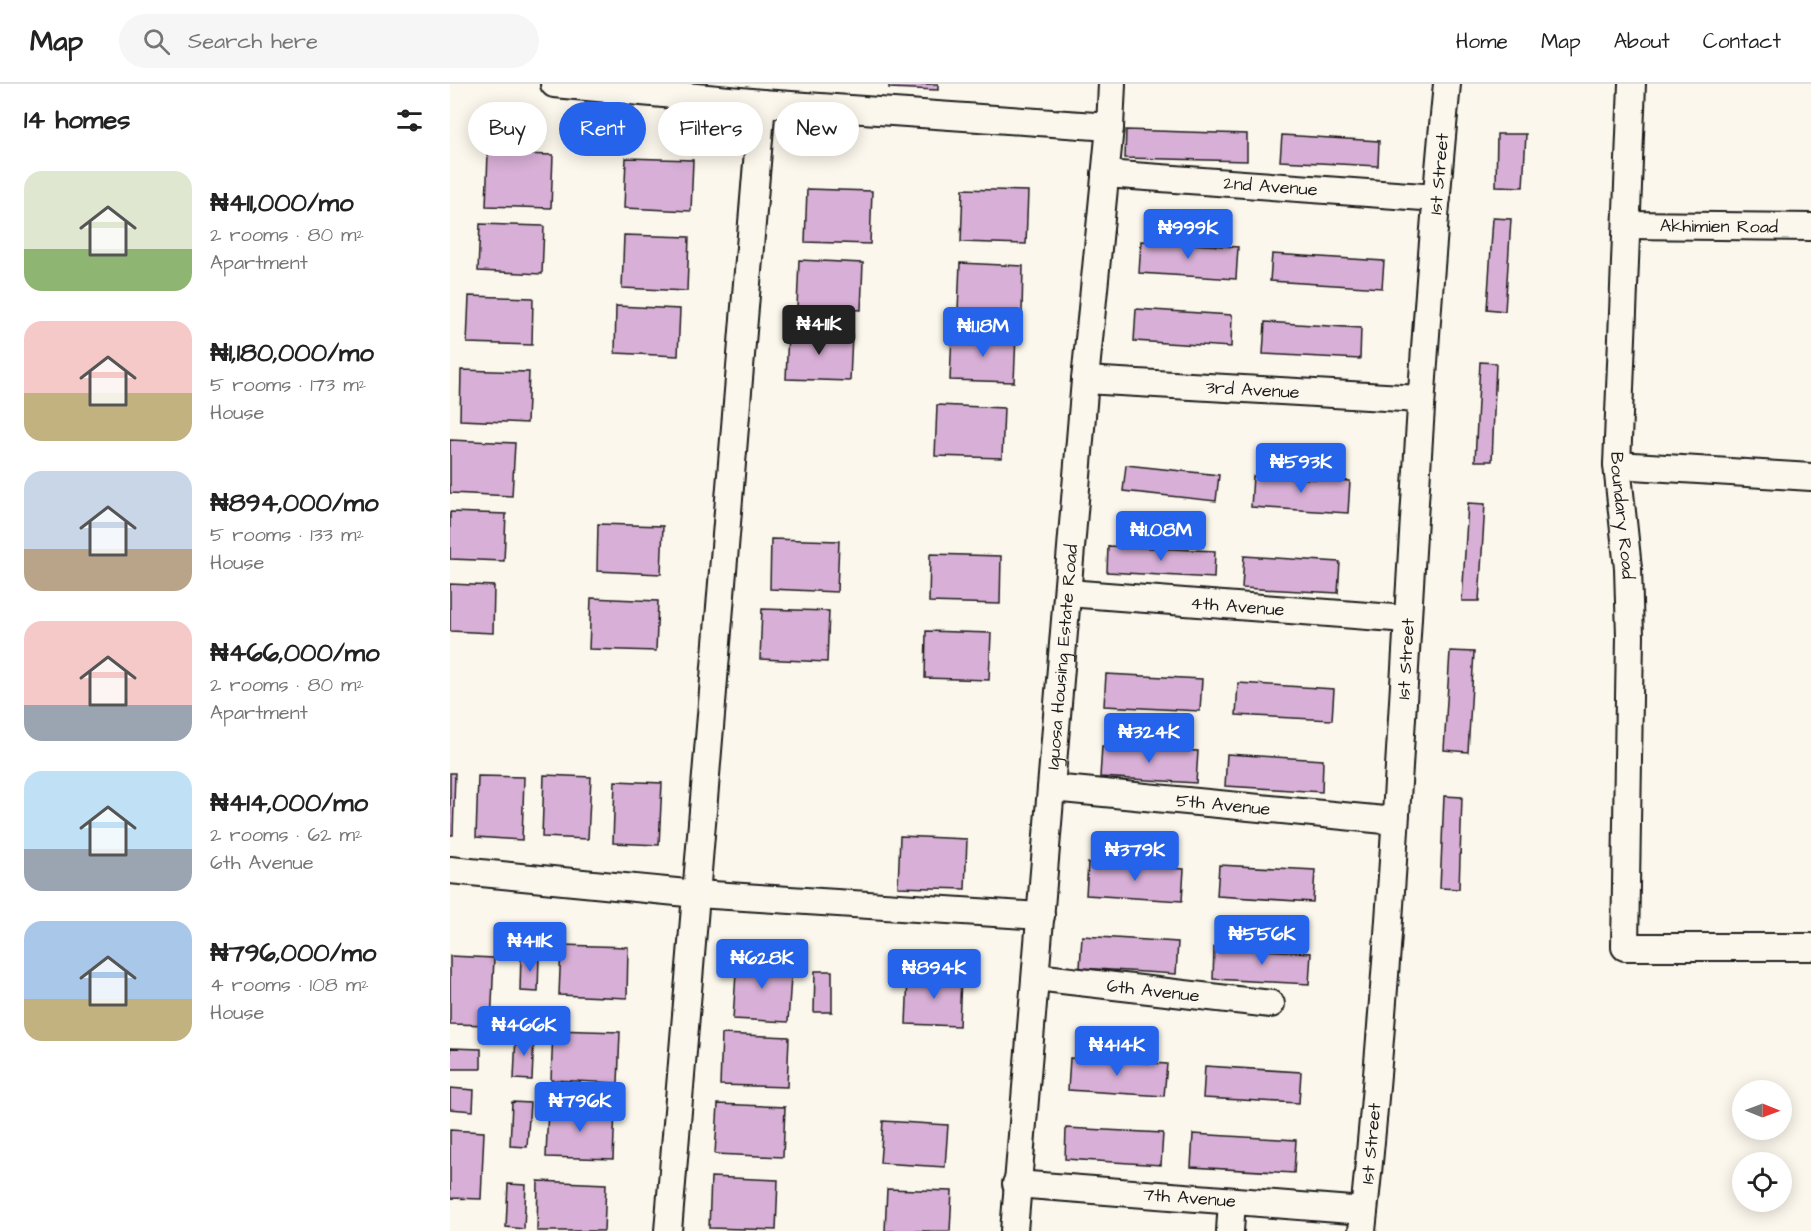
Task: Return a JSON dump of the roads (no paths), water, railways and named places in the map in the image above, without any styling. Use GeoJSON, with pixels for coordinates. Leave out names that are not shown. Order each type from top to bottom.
{"type":"FeatureCollection","features":[{"type":"Feature","properties":{"kind":"street"},"geometry":{"type":"LineString","coordinates":[[554,84],[741,102]]}},
{"type":"Feature","properties":{"kind":"street","name":"Iguosa Housing Estate Road"},"geometry":{"type":"LineString","coordinates":[[1014,1231],[1016,1184],[1052,788],[1084,380],[1110,127],[1112,84]]}},
{"type":"Feature","properties":{"kind":"street","name":"1st Street"},"geometry":{"type":"LineString","coordinates":[[1363,1221],[1387,941],[1420,399],[1447,84]]}},
{"type":"Feature","properties":{"kind":"street","name":"Boundary Road"},"geometry":{"type":"LineString","coordinates":[[1632,84],[1617,465],[1628,568],[1630,636],[1625,947],[1811,947]]}},
{"type":"Feature","properties":{"kind":"street"},"geometry":{"type":"LineString","coordinates":[[763,104],[821,96],[1110,127]]}},
{"type":"Feature","properties":{"kind":"street"},"geometry":{"type":"LineString","coordinates":[[669,1231],[758,156]]}},
{"type":"Feature","properties":{"kind":"street","name":"2nd Avenue"},"geometry":{"type":"LineString","coordinates":[[1105,174],[1437,198]]}},
{"type":"Feature","properties":{"kind":"street","name":"Akhimien Road"},"geometry":{"type":"LineString","coordinates":[[1627,225],[1811,227]]}},
{"type":"Feature","properties":{"kind":"street","name":"3rd Avenue"},"geometry":{"type":"LineString","coordinates":[[1084,380],[1420,399]]}},
{"type":"Feature","properties":{"kind":"street"},"geometry":{"type":"LineString","coordinates":[[1617,465],[1811,477]]}},
{"type":"Feature","properties":{"kind":"street","name":"4th Avenue"},"geometry":{"type":"LineString","coordinates":[[1068,593],[1407,619]]}},
{"type":"Feature","properties":{"kind":"street","name":"5th Avenue"},"geometry":{"type":"LineString","coordinates":[[1052,788],[1395,821]]}},
{"type":"Feature","properties":{"kind":"street"},"geometry":{"type":"LineString","coordinates":[[450,870],[697,894],[1041,916]]}},
{"type":"Feature","properties":{"kind":"street","name":"6th Avenue"},"geometry":{"type":"LineString","coordinates":[[1036,977],[1270,1004]]}},
{"type":"Feature","properties":{"kind":"street","name":"7th Avenue"},"geometry":{"type":"LineString","coordinates":[[1016,1184],[1232,1201],[1363,1221]]}},
{"type":"Feature","properties":{"kind":"street"},"geometry":{"type":"LineString","coordinates":[[1230,1231],[1232,1201]]}}]}
